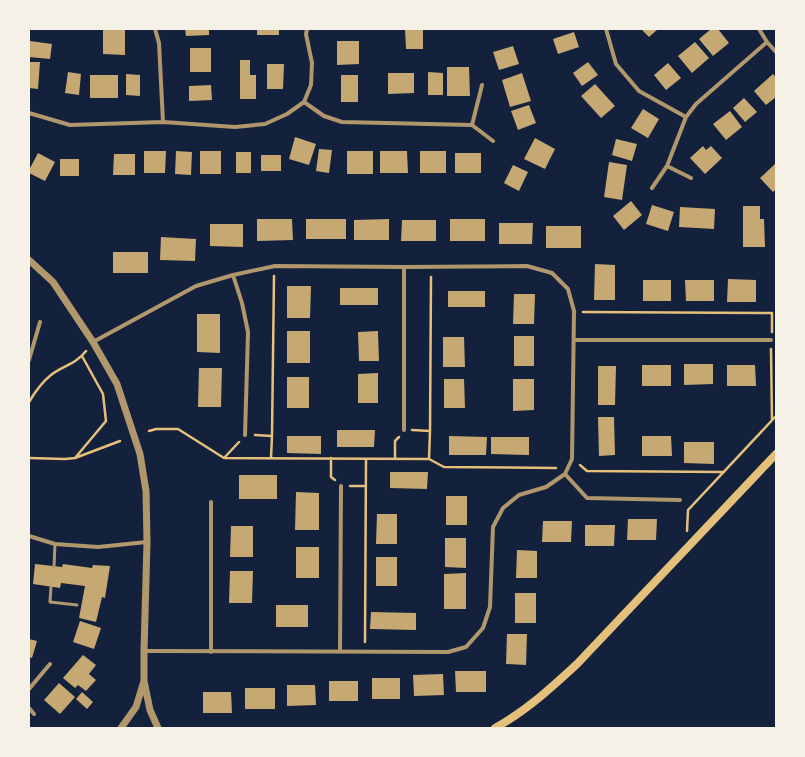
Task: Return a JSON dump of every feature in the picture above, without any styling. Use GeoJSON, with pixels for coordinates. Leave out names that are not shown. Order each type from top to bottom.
{"type":"FeatureCollection","features":[{"type":"Feature","properties":{"kind":"main road"},"geometry":{"type":"LineString","coordinates":[[495,728],[520,713],[548,691],[571,669],[776,454]]}},
{"type":"Feature","properties":{"kind":"street"},"geometry":{"type":"LineString","coordinates":[[155,29],[159,43],[163,122]]}},
{"type":"Feature","properties":{"kind":"street"},"geometry":{"type":"LineString","coordinates":[[29,113],[70,125],[163,122],[235,127],[265,124],[287,114],[304,102],[311,85],[312,63],[306,34],[307,29]]}},
{"type":"Feature","properties":{"kind":"street"},"geometry":{"type":"LineString","coordinates":[[606,29],[616,64],[639,92],[686,117]]}},
{"type":"Feature","properties":{"kind":"street"},"geometry":{"type":"LineString","coordinates":[[759,29],[766,42],[776,52]]}},
{"type":"Feature","properties":{"kind":"street"},"geometry":{"type":"LineString","coordinates":[[652,188],[667,166],[686,117],[696,104],[766,42]]}},
{"type":"Feature","properties":{"kind":"street"},"geometry":{"type":"LineString","coordinates":[[472,125],[482,85]]}},
{"type":"Feature","properties":{"kind":"street"},"geometry":{"type":"LineString","coordinates":[[304,102],[324,116],[342,122],[472,125],[493,141]]}},
{"type":"Feature","properties":{"kind":"street"},"geometry":{"type":"LineString","coordinates":[[667,166],[691,178]]}},
{"type":"Feature","properties":{"kind":"street"},"geometry":{"type":"LineString","coordinates":[[29,260],[53,282],[93,342],[118,384],[140,454],[146,491],[147,542],[144,681],[150,710],[158,728]]}},
{"type":"Feature","properties":{"kind":"street"},"geometry":{"type":"LineString","coordinates":[[93,342],[196,286],[233,275],[274,266],[527,266],[552,274],[568,289],[574,312],[572,459],[565,474],[546,487],[519,495],[502,508],[493,527],[490,607],[483,628],[466,647],[448,652],[144,651]]}},
{"type":"Feature","properties":{"kind":"street"},"geometry":{"type":"LineString","coordinates":[[404,267],[404,430]]}},
{"type":"Feature","properties":{"kind":"street"},"geometry":{"type":"LineString","coordinates":[[233,275],[242,303],[248,332],[245,435]]}},
{"type":"Feature","properties":{"kind":"street"},"geometry":{"type":"LineString","coordinates":[[29,360],[40,322]]}},
{"type":"Feature","properties":{"kind":"street"},"geometry":{"type":"LineString","coordinates":[[574,340],[771,340]]}},
{"type":"Feature","properties":{"kind":"street"},"geometry":{"type":"LineString","coordinates":[[565,474],[587,498],[680,500]]}},
{"type":"Feature","properties":{"kind":"street"},"geometry":{"type":"LineString","coordinates":[[340,652],[341,486]]}},
{"type":"Feature","properties":{"kind":"street"},"geometry":{"type":"LineString","coordinates":[[211,502],[211,652]]}},
{"type":"Feature","properties":{"kind":"street"},"geometry":{"type":"LineString","coordinates":[[29,536],[56,544],[98,547],[147,542]]}},
{"type":"Feature","properties":{"kind":"street"},"geometry":{"type":"LineString","coordinates":[[29,689],[50,664]]}},
{"type":"Feature","properties":{"kind":"street"},"geometry":{"type":"LineString","coordinates":[[121,728],[136,707],[144,681]]}},
{"type":"Feature","properties":{"kind":"street"},"geometry":{"type":"LineString","coordinates":[[29,708],[34,714]]}},
{"type":"Feature","properties":{"kind":"lane"},"geometry":{"type":"LineString","coordinates":[[54,567],[56,544]]}},
{"type":"Feature","properties":{"kind":"lane"},"geometry":{"type":"LineString","coordinates":[[51,587],[50,602],[77,605]]}},
{"type":"Feature","properties":{"kind":"path"},"geometry":{"type":"LineString","coordinates":[[271,458],[274,266]]}},
{"type":"Feature","properties":{"kind":"path"},"geometry":{"type":"LineString","coordinates":[[429,459],[431,267]]}},
{"type":"Feature","properties":{"kind":"path"},"geometry":{"type":"LineString","coordinates":[[574,312],[772,314],[772,420]]}},
{"type":"Feature","properties":{"kind":"path"},"geometry":{"type":"LineString","coordinates":[[29,402],[43,382],[52,374],[80,359],[93,342]]}},
{"type":"Feature","properties":{"kind":"path"},"geometry":{"type":"LineString","coordinates":[[75,458],[106,421],[103,394],[82,356]]}},
{"type":"Feature","properties":{"kind":"path"},"geometry":{"type":"LineString","coordinates":[[688,510],[776,416]]}},
{"type":"Feature","properties":{"kind":"path"},"geometry":{"type":"LineString","coordinates":[[149,431],[156,429],[178,429],[224,458],[429,459],[444,467],[556,468],[565,474]]}},
{"type":"Feature","properties":{"kind":"path"},"geometry":{"type":"LineString","coordinates":[[395,459],[396,441],[404,430],[430,431]]}},
{"type":"Feature","properties":{"kind":"path"},"geometry":{"type":"LineString","coordinates":[[224,458],[245,435],[272,436]]}},
{"type":"Feature","properties":{"kind":"path"},"geometry":{"type":"LineString","coordinates":[[29,458],[75,458],[120,441]]}},
{"type":"Feature","properties":{"kind":"path"},"geometry":{"type":"LineString","coordinates":[[331,458],[331,477],[341,486],[366,486]]}},
{"type":"Feature","properties":{"kind":"path"},"geometry":{"type":"LineString","coordinates":[[364,652],[366,459]]}},
{"type":"Feature","properties":{"kind":"path"},"geometry":{"type":"LineString","coordinates":[[572,459],[587,471],[724,472]]}},
{"type":"Feature","properties":{"kind":"path"},"geometry":{"type":"LineString","coordinates":[[680,500],[688,510],[687,548]]}},
{"type":"Feature","properties":{"kind":"building"},"geometry":{"type":"Polygon","coordinates":[[[103,29],[125,29],[125,55],[103,54],[103,29]]]}},
{"type":"Feature","properties":{"kind":"building"},"geometry":{"type":"Polygon","coordinates":[[[185,29],[209,29],[209,35],[186,36],[185,29]]]}},
{"type":"Feature","properties":{"kind":"building"},"geometry":{"type":"Polygon","coordinates":[[[257,29],[279,29],[279,35],[257,35],[257,29]]]}},
{"type":"Feature","properties":{"kind":"building"},"geometry":{"type":"Polygon","coordinates":[[[405,29],[423,29],[423,49],[406,49],[405,29]]]}},
{"type":"Feature","properties":{"kind":"building"},"geometry":{"type":"Polygon","coordinates":[[[641,29],[658,29],[649,37],[641,29]]]}},
{"type":"Feature","properties":{"kind":"building"},"geometry":{"type":"Polygon","coordinates":[[[711,29],[718,29],[729,43],[713,56],[699,39],[711,29]]]}},
{"type":"Feature","properties":{"kind":"building"},"geometry":{"type":"Polygon","coordinates":[[[574,32],[579,47],[558,54],[553,39],[574,32]]]}},
{"type":"Feature","properties":{"kind":"building"},"geometry":{"type":"Polygon","coordinates":[[[30,41],[52,44],[50,59],[29,57],[30,41]]]}},
{"type":"Feature","properties":{"kind":"building"},"geometry":{"type":"Polygon","coordinates":[[[337,41],[359,41],[359,64],[337,65],[337,41]]]}},
{"type":"Feature","properties":{"kind":"building"},"geometry":{"type":"Polygon","coordinates":[[[695,42],[709,58],[692,73],[678,56],[695,42]]]}},
{"type":"Feature","properties":{"kind":"building"},"geometry":{"type":"Polygon","coordinates":[[[513,46],[519,64],[499,70],[493,52],[513,46]]]}},
{"type":"Feature","properties":{"kind":"building"},"geometry":{"type":"Polygon","coordinates":[[[190,48],[211,48],[211,72],[190,72],[190,48]]]}},
{"type":"Feature","properties":{"kind":"building"},"geometry":{"type":"Polygon","coordinates":[[[240,60],[250,60],[250,75],[256,75],[256,99],[240,99],[240,60]]]}},
{"type":"Feature","properties":{"kind":"building"},"geometry":{"type":"Polygon","coordinates":[[[29,62],[40,62],[38,89],[29,88],[29,62]]]}},
{"type":"Feature","properties":{"kind":"building"},"geometry":{"type":"Polygon","coordinates":[[[588,62],[598,75],[582,86],[573,73],[588,62]]]}},
{"type":"Feature","properties":{"kind":"building"},"geometry":{"type":"Polygon","coordinates":[[[668,63],[681,78],[666,90],[654,75],[668,63]]]}},
{"type":"Feature","properties":{"kind":"building"},"geometry":{"type":"Polygon","coordinates":[[[267,64],[284,64],[283,89],[267,89],[267,64]]]}},
{"type":"Feature","properties":{"kind":"building"},"geometry":{"type":"Polygon","coordinates":[[[447,67],[469,67],[470,96],[447,96],[447,67]]]}},
{"type":"Feature","properties":{"kind":"building"},"geometry":{"type":"Polygon","coordinates":[[[68,72],[81,74],[79,95],[65,93],[68,72]]]}},
{"type":"Feature","properties":{"kind":"building"},"geometry":{"type":"Polygon","coordinates":[[[428,72],[443,73],[443,95],[428,95],[428,72]]]}},
{"type":"Feature","properties":{"kind":"building"},"geometry":{"type":"Polygon","coordinates":[[[388,73],[414,73],[414,93],[388,94],[388,73]]]}},
{"type":"Feature","properties":{"kind":"building"},"geometry":{"type":"Polygon","coordinates":[[[522,73],[531,101],[510,107],[502,80],[522,73]]]}},
{"type":"Feature","properties":{"kind":"building"},"geometry":{"type":"Polygon","coordinates":[[[126,74],[140,75],[140,96],[126,95],[126,74]]]}},
{"type":"Feature","properties":{"kind":"building"},"geometry":{"type":"Polygon","coordinates":[[[773,74],[776,77],[776,97],[766,105],[754,91],[773,74]]]}},
{"type":"Feature","properties":{"kind":"building"},"geometry":{"type":"Polygon","coordinates":[[[90,75],[118,75],[118,98],[90,98],[90,75]]]}},
{"type":"Feature","properties":{"kind":"building"},"geometry":{"type":"Polygon","coordinates":[[[341,75],[358,75],[358,102],[341,102],[341,75]]]}},
{"type":"Feature","properties":{"kind":"building"},"geometry":{"type":"Polygon","coordinates":[[[595,84],[615,106],[601,118],[581,96],[595,84]]]}},
{"type":"Feature","properties":{"kind":"building"},"geometry":{"type":"Polygon","coordinates":[[[211,85],[212,100],[189,101],[189,86],[211,85]]]}},
{"type":"Feature","properties":{"kind":"building"},"geometry":{"type":"Polygon","coordinates":[[[744,98],[757,112],[745,122],[733,108],[744,98]]]}},
{"type":"Feature","properties":{"kind":"building"},"geometry":{"type":"Polygon","coordinates":[[[529,105],[536,123],[518,130],[511,111],[529,105]]]}},
{"type":"Feature","properties":{"kind":"building"},"geometry":{"type":"Polygon","coordinates":[[[643,109],[659,119],[648,138],[631,128],[643,109]]]}},
{"type":"Feature","properties":{"kind":"building"},"geometry":{"type":"Polygon","coordinates":[[[730,111],[742,127],[726,140],[713,124],[730,111]]]}},
{"type":"Feature","properties":{"kind":"building"},"geometry":{"type":"Polygon","coordinates":[[[295,137],[316,144],[309,165],[289,159],[295,137]]]}},
{"type":"Feature","properties":{"kind":"building"},"geometry":{"type":"Polygon","coordinates":[[[535,138],[555,149],[545,169],[524,159],[535,138]]]}},
{"type":"Feature","properties":{"kind":"building"},"geometry":{"type":"Polygon","coordinates":[[[616,139],[637,144],[632,161],[612,155],[616,139]]]}},
{"type":"Feature","properties":{"kind":"building"},"geometry":{"type":"Polygon","coordinates":[[[703,146],[706,150],[711,146],[722,158],[705,174],[690,158],[703,146]]]}},
{"type":"Feature","properties":{"kind":"building"},"geometry":{"type":"Polygon","coordinates":[[[319,149],[332,150],[329,173],[316,171],[319,149]]]}},
{"type":"Feature","properties":{"kind":"building"},"geometry":{"type":"Polygon","coordinates":[[[144,151],[166,151],[165,173],[144,173],[144,151]]]}},
{"type":"Feature","properties":{"kind":"building"},"geometry":{"type":"Polygon","coordinates":[[[176,151],[192,152],[191,175],[175,174],[176,151]]]}},
{"type":"Feature","properties":{"kind":"building"},"geometry":{"type":"Polygon","coordinates":[[[200,151],[221,151],[221,174],[200,174],[200,151]]]}},
{"type":"Feature","properties":{"kind":"building"},"geometry":{"type":"Polygon","coordinates":[[[347,151],[373,151],[373,174],[347,174],[347,151]]]}},
{"type":"Feature","properties":{"kind":"building"},"geometry":{"type":"Polygon","coordinates":[[[380,151],[407,151],[408,173],[380,173],[380,151]]]}},
{"type":"Feature","properties":{"kind":"building"},"geometry":{"type":"Polygon","coordinates":[[[420,151],[446,151],[446,173],[420,173],[420,151]]]}},
{"type":"Feature","properties":{"kind":"building"},"geometry":{"type":"Polygon","coordinates":[[[236,152],[251,152],[251,173],[236,173],[236,152]]]}},
{"type":"Feature","properties":{"kind":"building"},"geometry":{"type":"Polygon","coordinates":[[[38,153],[55,162],[45,181],[29,173],[29,170],[38,153]]]}},
{"type":"Feature","properties":{"kind":"building"},"geometry":{"type":"Polygon","coordinates":[[[455,153],[481,153],[481,173],[455,173],[455,153]]]}},
{"type":"Feature","properties":{"kind":"building"},"geometry":{"type":"Polygon","coordinates":[[[114,154],[135,154],[135,175],[113,175],[114,154]]]}},
{"type":"Feature","properties":{"kind":"building"},"geometry":{"type":"Polygon","coordinates":[[[261,155],[281,155],[281,171],[261,171],[261,155]]]}},
{"type":"Feature","properties":{"kind":"building"},"geometry":{"type":"Polygon","coordinates":[[[60,159],[79,159],[79,176],[60,176],[60,159]]]}},
{"type":"Feature","properties":{"kind":"building"},"geometry":{"type":"Polygon","coordinates":[[[609,162],[627,165],[622,200],[604,197],[609,162]]]}},
{"type":"Feature","properties":{"kind":"building"},"geometry":{"type":"Polygon","coordinates":[[[776,163],[776,189],[773,192],[760,178],[776,163]]]}},
{"type":"Feature","properties":{"kind":"building"},"geometry":{"type":"Polygon","coordinates":[[[513,165],[528,172],[519,191],[504,183],[513,165]]]}},
{"type":"Feature","properties":{"kind":"building"},"geometry":{"type":"Polygon","coordinates":[[[631,201],[642,215],[624,230],[613,216],[631,201]]]}},
{"type":"Feature","properties":{"kind":"building"},"geometry":{"type":"Polygon","coordinates":[[[652,205],[674,212],[668,231],[646,224],[652,205]]]}},
{"type":"Feature","properties":{"kind":"building"},"geometry":{"type":"Polygon","coordinates":[[[743,206],[760,206],[760,219],[764,219],[765,247],[743,247],[743,206]]]}},
{"type":"Feature","properties":{"kind":"building"},"geometry":{"type":"Polygon","coordinates":[[[680,207],[715,209],[714,229],[679,227],[680,207]]]}},
{"type":"Feature","properties":{"kind":"building"},"geometry":{"type":"Polygon","coordinates":[[[257,219],[292,219],[293,240],[257,241],[257,219]]]}},
{"type":"Feature","properties":{"kind":"building"},"geometry":{"type":"Polygon","coordinates":[[[306,219],[346,219],[346,239],[306,239],[306,219]]]}},
{"type":"Feature","properties":{"kind":"building"},"geometry":{"type":"Polygon","coordinates":[[[389,219],[389,240],[354,240],[354,220],[389,219]]]}},
{"type":"Feature","properties":{"kind":"building"},"geometry":{"type":"Polygon","coordinates":[[[450,219],[485,219],[485,241],[450,241],[450,219]]]}},
{"type":"Feature","properties":{"kind":"building"},"geometry":{"type":"Polygon","coordinates":[[[402,220],[436,220],[436,241],[401,241],[402,220]]]}},
{"type":"Feature","properties":{"kind":"building"},"geometry":{"type":"Polygon","coordinates":[[[499,223],[533,223],[532,244],[499,244],[499,223]]]}},
{"type":"Feature","properties":{"kind":"building"},"geometry":{"type":"Polygon","coordinates":[[[210,224],[243,224],[243,247],[210,246],[210,224]]]}},
{"type":"Feature","properties":{"kind":"building"},"geometry":{"type":"Polygon","coordinates":[[[546,226],[581,226],[581,248],[546,248],[546,226]]]}},
{"type":"Feature","properties":{"kind":"building"},"geometry":{"type":"Polygon","coordinates":[[[161,237],[196,239],[195,261],[160,260],[161,237]]]}},
{"type":"Feature","properties":{"kind":"building"},"geometry":{"type":"Polygon","coordinates":[[[113,252],[148,252],[148,273],[113,273],[113,252]]]}},
{"type":"Feature","properties":{"kind":"building"},"geometry":{"type":"Polygon","coordinates":[[[595,264],[615,265],[615,300],[594,300],[595,264]]]}},
{"type":"Feature","properties":{"kind":"building"},"geometry":{"type":"Polygon","coordinates":[[[728,279],[756,280],[756,302],[727,302],[728,279]]]}},
{"type":"Feature","properties":{"kind":"building"},"geometry":{"type":"Polygon","coordinates":[[[643,280],[671,280],[671,301],[643,301],[643,280]]]}},
{"type":"Feature","properties":{"kind":"building"},"geometry":{"type":"Polygon","coordinates":[[[685,280],[714,280],[714,301],[686,301],[685,280]]]}},
{"type":"Feature","properties":{"kind":"building"},"geometry":{"type":"Polygon","coordinates":[[[287,286],[311,286],[310,318],[287,318],[287,286]]]}},
{"type":"Feature","properties":{"kind":"building"},"geometry":{"type":"Polygon","coordinates":[[[340,288],[378,288],[378,305],[340,305],[340,288]]]}},
{"type":"Feature","properties":{"kind":"building"},"geometry":{"type":"Polygon","coordinates":[[[448,291],[485,291],[485,307],[448,307],[448,291]]]}},
{"type":"Feature","properties":{"kind":"building"},"geometry":{"type":"Polygon","coordinates":[[[514,294],[535,294],[534,324],[513,324],[514,294]]]}},
{"type":"Feature","properties":{"kind":"building"},"geometry":{"type":"Polygon","coordinates":[[[197,314],[220,314],[220,353],[197,352],[197,314]]]}},
{"type":"Feature","properties":{"kind":"building"},"geometry":{"type":"Polygon","coordinates":[[[287,331],[310,331],[310,363],[287,363],[287,331]]]}},
{"type":"Feature","properties":{"kind":"building"},"geometry":{"type":"Polygon","coordinates":[[[378,331],[379,361],[359,361],[358,332],[378,331]]]}},
{"type":"Feature","properties":{"kind":"building"},"geometry":{"type":"Polygon","coordinates":[[[514,336],[534,336],[534,366],[514,366],[514,336]]]}},
{"type":"Feature","properties":{"kind":"building"},"geometry":{"type":"Polygon","coordinates":[[[443,337],[464,337],[465,367],[443,367],[443,337]]]}},
{"type":"Feature","properties":{"kind":"building"},"geometry":{"type":"Polygon","coordinates":[[[684,364],[713,364],[713,384],[684,385],[684,364]]]}},
{"type":"Feature","properties":{"kind":"building"},"geometry":{"type":"Polygon","coordinates":[[[642,365],[671,365],[671,386],[642,386],[642,365]]]}},
{"type":"Feature","properties":{"kind":"building"},"geometry":{"type":"Polygon","coordinates":[[[727,365],[755,365],[756,386],[727,386],[727,365]]]}},
{"type":"Feature","properties":{"kind":"building"},"geometry":{"type":"Polygon","coordinates":[[[598,366],[616,366],[615,405],[598,405],[598,366]]]}},
{"type":"Feature","properties":{"kind":"building"},"geometry":{"type":"Polygon","coordinates":[[[199,368],[222,368],[221,407],[198,407],[199,368]]]}},
{"type":"Feature","properties":{"kind":"building"},"geometry":{"type":"Polygon","coordinates":[[[378,373],[378,403],[358,403],[358,374],[378,373]]]}},
{"type":"Feature","properties":{"kind":"building"},"geometry":{"type":"Polygon","coordinates":[[[287,377],[309,377],[309,408],[287,408],[287,377]]]}},
{"type":"Feature","properties":{"kind":"building"},"geometry":{"type":"Polygon","coordinates":[[[444,379],[464,379],[465,408],[444,408],[444,379]]]}},
{"type":"Feature","properties":{"kind":"building"},"geometry":{"type":"Polygon","coordinates":[[[513,379],[534,379],[534,410],[513,411],[513,379]]]}},
{"type":"Feature","properties":{"kind":"building"},"geometry":{"type":"Polygon","coordinates":[[[598,417],[614,417],[615,455],[599,456],[598,417]]]}},
{"type":"Feature","properties":{"kind":"building"},"geometry":{"type":"Polygon","coordinates":[[[337,430],[375,430],[374,447],[337,447],[337,430]]]}},
{"type":"Feature","properties":{"kind":"building"},"geometry":{"type":"Polygon","coordinates":[[[287,436],[321,436],[321,454],[287,453],[287,436]]]}},
{"type":"Feature","properties":{"kind":"building"},"geometry":{"type":"Polygon","coordinates":[[[449,436],[487,437],[486,455],[449,455],[449,436]]]}},
{"type":"Feature","properties":{"kind":"building"},"geometry":{"type":"Polygon","coordinates":[[[642,436],[671,436],[672,456],[642,456],[642,436]]]}},
{"type":"Feature","properties":{"kind":"building"},"geometry":{"type":"Polygon","coordinates":[[[491,437],[529,437],[529,455],[491,454],[491,437]]]}},
{"type":"Feature","properties":{"kind":"building"},"geometry":{"type":"Polygon","coordinates":[[[684,442],[714,442],[714,464],[684,463],[684,442]]]}},
{"type":"Feature","properties":{"kind":"building"},"geometry":{"type":"Polygon","coordinates":[[[390,472],[428,472],[427,489],[390,488],[390,472]]]}},
{"type":"Feature","properties":{"kind":"building"},"geometry":{"type":"Polygon","coordinates":[[[239,475],[277,475],[277,499],[239,499],[239,475]]]}},
{"type":"Feature","properties":{"kind":"building"},"geometry":{"type":"Polygon","coordinates":[[[296,492],[319,493],[319,530],[295,530],[296,492]]]}},
{"type":"Feature","properties":{"kind":"building"},"geometry":{"type":"Polygon","coordinates":[[[446,496],[467,496],[467,525],[446,525],[446,496]]]}},
{"type":"Feature","properties":{"kind":"building"},"geometry":{"type":"Polygon","coordinates":[[[377,514],[397,514],[397,544],[376,544],[377,514]]]}},
{"type":"Feature","properties":{"kind":"building"},"geometry":{"type":"Polygon","coordinates":[[[628,519],[657,519],[656,540],[627,540],[628,519]]]}},
{"type":"Feature","properties":{"kind":"building"},"geometry":{"type":"Polygon","coordinates":[[[543,521],[572,521],[571,542],[542,542],[543,521]]]}},
{"type":"Feature","properties":{"kind":"building"},"geometry":{"type":"Polygon","coordinates":[[[585,525],[615,525],[614,546],[585,546],[585,525]]]}},
{"type":"Feature","properties":{"kind":"building"},"geometry":{"type":"Polygon","coordinates":[[[231,526],[253,526],[253,557],[230,557],[231,526]]]}},
{"type":"Feature","properties":{"kind":"building"},"geometry":{"type":"Polygon","coordinates":[[[445,538],[466,538],[466,568],[445,567],[445,538]]]}},
{"type":"Feature","properties":{"kind":"building"},"geometry":{"type":"Polygon","coordinates":[[[296,547],[319,547],[319,578],[296,578],[296,547]]]}},
{"type":"Feature","properties":{"kind":"building"},"geometry":{"type":"Polygon","coordinates":[[[517,550],[537,551],[537,578],[516,578],[517,550]]]}},
{"type":"Feature","properties":{"kind":"building"},"geometry":{"type":"Polygon","coordinates":[[[376,557],[397,557],[397,586],[376,586],[376,557]]]}},
{"type":"Feature","properties":{"kind":"building"},"geometry":{"type":"Polygon","coordinates":[[[35,564],[62,567],[63,564],[92,568],[93,565],[110,566],[105,598],[102,597],[96,622],[79,618],[85,586],[61,583],[60,588],[33,584],[35,564]]]}},
{"type":"Feature","properties":{"kind":"building"},"geometry":{"type":"Polygon","coordinates":[[[230,571],[253,571],[252,603],[229,603],[230,571]]]}},
{"type":"Feature","properties":{"kind":"building"},"geometry":{"type":"Polygon","coordinates":[[[466,573],[466,609],[444,609],[444,574],[466,573]]]}},
{"type":"Feature","properties":{"kind":"building"},"geometry":{"type":"Polygon","coordinates":[[[515,593],[536,593],[536,623],[515,623],[515,593]]]}},
{"type":"Feature","properties":{"kind":"building"},"geometry":{"type":"Polygon","coordinates":[[[276,605],[308,605],[308,627],[276,627],[276,605]]]}},
{"type":"Feature","properties":{"kind":"building"},"geometry":{"type":"Polygon","coordinates":[[[371,612],[416,613],[416,630],[370,629],[371,612]]]}},
{"type":"Feature","properties":{"kind":"building"},"geometry":{"type":"Polygon","coordinates":[[[80,621],[101,628],[94,649],[73,642],[80,621]]]}},
{"type":"Feature","properties":{"kind":"building"},"geometry":{"type":"Polygon","coordinates":[[[507,634],[527,634],[526,665],[506,664],[507,634]]]}},
{"type":"Feature","properties":{"kind":"building"},"geometry":{"type":"Polygon","coordinates":[[[29,639],[37,641],[32,658],[29,657],[29,639]]]}},
{"type":"Feature","properties":{"kind":"building"},"geometry":{"type":"Polygon","coordinates":[[[83,655],[96,665],[89,674],[96,680],[86,691],[78,685],[75,688],[63,678],[83,655]]]}},
{"type":"Feature","properties":{"kind":"building"},"geometry":{"type":"Polygon","coordinates":[[[455,671],[486,671],[486,692],[456,692],[455,671]]]}},
{"type":"Feature","properties":{"kind":"building"},"geometry":{"type":"Polygon","coordinates":[[[443,674],[444,695],[414,696],[413,675],[443,674]]]}},
{"type":"Feature","properties":{"kind":"building"},"geometry":{"type":"Polygon","coordinates":[[[372,678],[400,678],[400,699],[372,699],[372,678]]]}},
{"type":"Feature","properties":{"kind":"building"},"geometry":{"type":"Polygon","coordinates":[[[329,681],[358,681],[358,701],[329,701],[329,681]]]}},
{"type":"Feature","properties":{"kind":"building"},"geometry":{"type":"Polygon","coordinates":[[[59,683],[75,697],[60,714],[44,700],[59,683]]]}},
{"type":"Feature","properties":{"kind":"building"},"geometry":{"type":"Polygon","coordinates":[[[287,685],[315,685],[316,705],[287,706],[287,685]]]}},
{"type":"Feature","properties":{"kind":"building"},"geometry":{"type":"Polygon","coordinates":[[[245,688],[275,688],[275,709],[245,709],[245,688]]]}},
{"type":"Feature","properties":{"kind":"building"},"geometry":{"type":"Polygon","coordinates":[[[82,692],[93,702],[87,709],[76,699],[82,692]]]}},
{"type":"Feature","properties":{"kind":"building"},"geometry":{"type":"Polygon","coordinates":[[[203,692],[231,692],[232,713],[203,713],[203,692]]]}}]}
